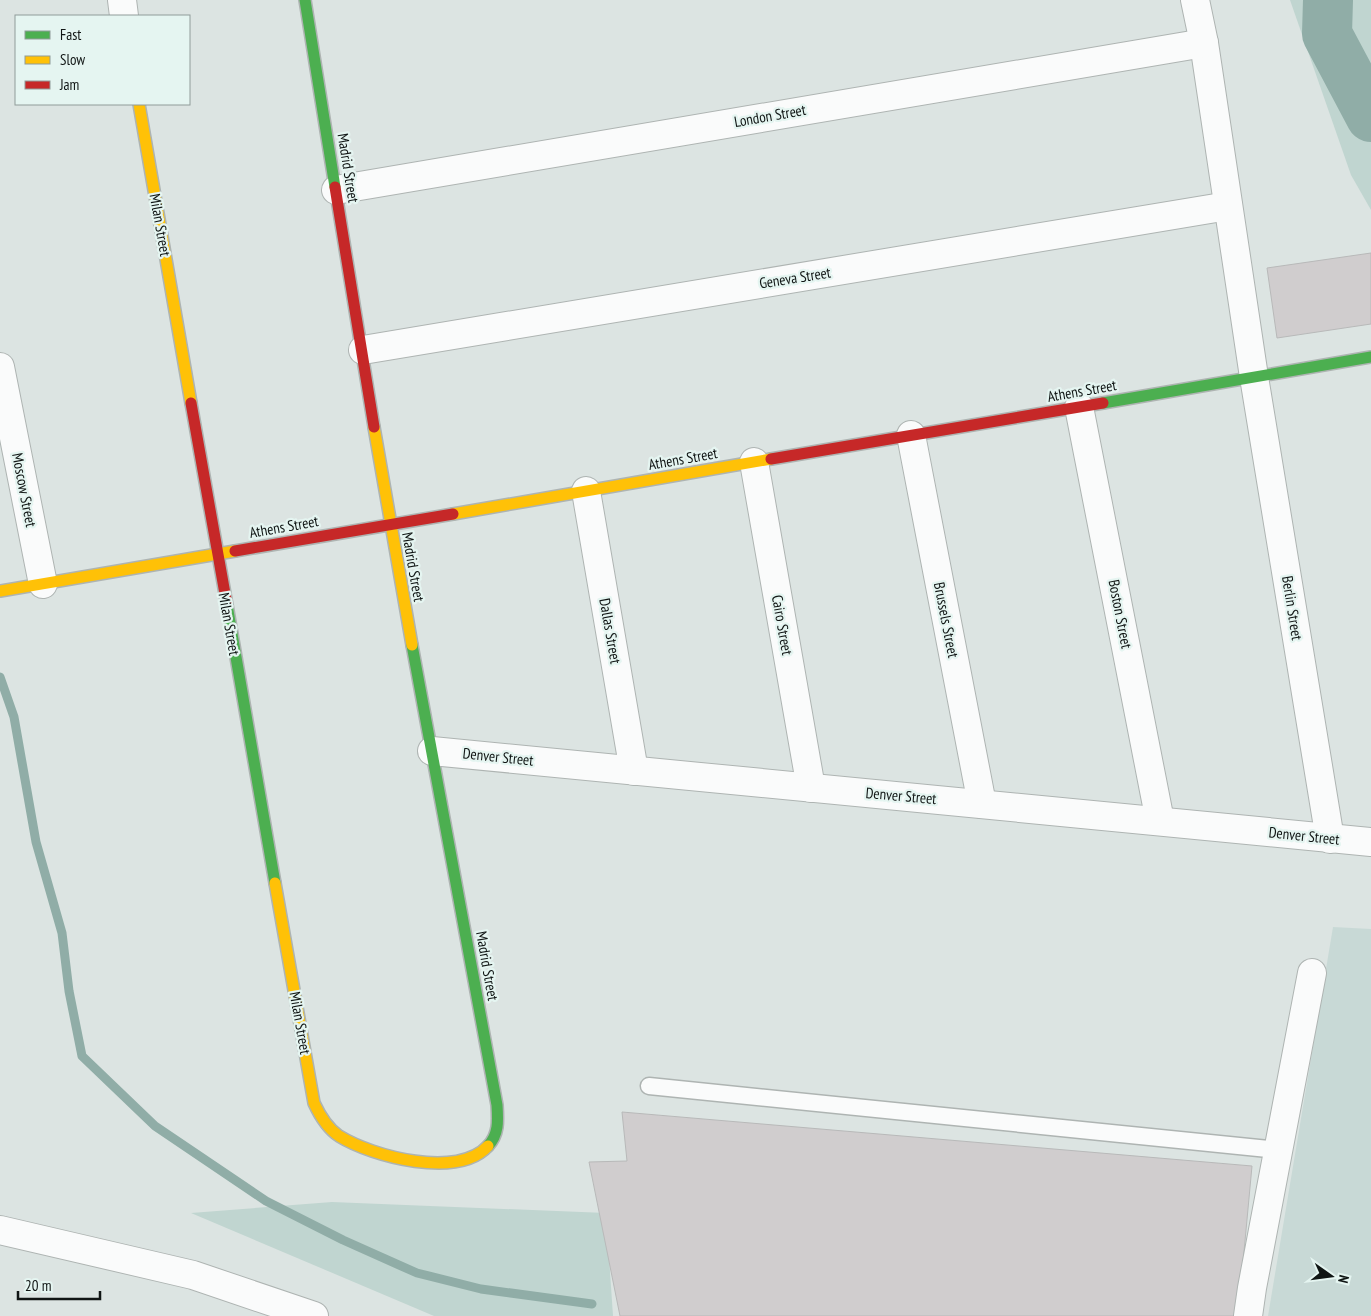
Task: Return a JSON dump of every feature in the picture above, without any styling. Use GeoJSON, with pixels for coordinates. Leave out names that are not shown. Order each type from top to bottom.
{"type":"FeatureCollection","features":[{"type":"Feature","properties":{"kind":"street"},"geometry":{"type":"LineString","coordinates":[[122,0],[124,15]]}},
{"type":"Feature","properties":{"kind":"street","name":"Madrid Street"},"geometry":{"type":"LineString","coordinates":[[305,0],[390,524],[497,1105],[498,1121],[494,1138]]}},
{"type":"Feature","properties":{"kind":"street","name":"Berlin Street"},"geometry":{"type":"LineString","coordinates":[[1195,0],[1204,43],[1254,377],[1330,839]]}},
{"type":"Feature","properties":{"kind":"street","name":"London Street"},"geometry":{"type":"LineString","coordinates":[[336,190],[1204,43]]}},
{"type":"Feature","properties":{"kind":"street","name":"Milan Street"},"geometry":{"type":"LineString","coordinates":[[139,105],[314,1103],[324,1122],[339,1136],[364,1148],[399,1158],[428,1162],[460,1161],[481,1154],[494,1138]]}},
{"type":"Feature","properties":{"kind":"street","name":"Geneva Street"},"geometry":{"type":"LineString","coordinates":[[363,350],[1228,206]]}},
{"type":"Feature","properties":{"kind":"street","name":"Athens Street"},"geometry":{"type":"LineString","coordinates":[[3,590],[1371,357]]}},
{"type":"Feature","properties":{"kind":"street","name":"Moscow Street"},"geometry":{"type":"LineString","coordinates":[[0,367],[43,584]]}},
{"type":"Feature","properties":{"kind":"street","name":"Boston Street"},"geometry":{"type":"LineString","coordinates":[[1080,407],[1160,821]]}},
{"type":"Feature","properties":{"kind":"street","name":"Brussels Street"},"geometry":{"type":"LineString","coordinates":[[911,436],[982,804]]}},
{"type":"Feature","properties":{"kind":"street","name":"Cairo Street"},"geometry":{"type":"LineString","coordinates":[[754,462],[811,788]]}},
{"type":"Feature","properties":{"kind":"street","name":"Dallas Street"},"geometry":{"type":"LineString","coordinates":[[586,491],[634,771]]}},
{"type":"Feature","properties":{"kind":"street","name":"Denver Street"},"geometry":{"type":"LineString","coordinates":[[432,751],[1371,842]]}},
{"type":"Feature","properties":{"kind":"street"},"geometry":{"type":"LineString","coordinates":[[1248,1316],[1312,973]]}},
{"type":"Feature","properties":{"kind":"street"},"geometry":{"type":"LineString","coordinates":[[0,1230],[193,1275],[314,1316]]}},
{"type":"Feature","properties":{"kind":"lane"},"geometry":{"type":"LineString","coordinates":[[649,1086],[1278,1150]]}},
{"type":"Feature","properties":{"kind":"shaded area"},"geometry":{"type":"Polygon","coordinates":[[[1290,0],[1371,0],[1371,210],[1351,175],[1290,0]]]}},
{"type":"Feature","properties":{"kind":"shaded area"},"geometry":{"type":"Polygon","coordinates":[[[1333,927],[1371,929],[1371,1316],[1268,1316],[1333,927]]]}},
{"type":"Feature","properties":{"kind":"shaded area"},"geometry":{"type":"Polygon","coordinates":[[[332,1202],[606,1213],[613,1316],[434,1316],[191,1213],[332,1202]]]}},
{"type":"Feature","properties":{"kind":"building"},"geometry":{"type":"Polygon","coordinates":[[[1371,253],[1371,324],[1277,338],[1267,268],[1371,253]]]}},
{"type":"Feature","properties":{"kind":"building"},"geometry":{"type":"Polygon","coordinates":[[[622,1112],[1252,1166],[1238,1316],[620,1316],[589,1162],[627,1161],[622,1112]]]}},
{"type":"Feature","properties":{"kind":"waterway"},"geometry":{"type":"LineString","coordinates":[[1328,0],[1327,34],[1371,117]]}},
{"type":"Feature","properties":{"kind":"waterway"},"geometry":{"type":"LineString","coordinates":[[0,677],[14,717],[36,842],[62,933],[69,991],[82,1056],[155,1126],[266,1201],[343,1240],[417,1273],[481,1289],[592,1304]]}},
{"type":"Feature","properties":{"kind":"traffic: fast"},"geometry":{"type":"LineString","coordinates":[[305,0],[335,187]]}},
{"type":"Feature","properties":{"kind":"traffic: fast"},"geometry":{"type":"LineString","coordinates":[[1103,403],[1371,357]]}},
{"type":"Feature","properties":{"kind":"traffic: fast"},"geometry":{"type":"LineString","coordinates":[[227,605],[275,883]]}},
{"type":"Feature","properties":{"kind":"traffic: fast"},"geometry":{"type":"LineString","coordinates":[[412,645],[497,1105],[496,1132],[488,1146]]}},
{"type":"Feature","properties":{"kind":"traffic: slow"},"geometry":{"type":"LineString","coordinates":[[139,105],[191,403]]}},
{"type":"Feature","properties":{"kind":"traffic: slow"},"geometry":{"type":"LineString","coordinates":[[374,427],[412,645]]}},
{"type":"Feature","properties":{"kind":"traffic: slow"},"geometry":{"type":"LineString","coordinates":[[453,514],[771,459]]}},
{"type":"Feature","properties":{"kind":"traffic: slow"},"geometry":{"type":"LineString","coordinates":[[0,591],[235,551]]}},
{"type":"Feature","properties":{"kind":"traffic: slow"},"geometry":{"type":"LineString","coordinates":[[275,883],[314,1103],[327,1125],[339,1136],[354,1144],[393,1157],[415,1161],[437,1163],[457,1161],[474,1156],[488,1146]]}},
{"type":"Feature","properties":{"kind":"traffic: jam"},"geometry":{"type":"LineString","coordinates":[[335,187],[374,427]]}},
{"type":"Feature","properties":{"kind":"traffic: jam"},"geometry":{"type":"LineString","coordinates":[[191,403],[227,605]]}},
{"type":"Feature","properties":{"kind":"traffic: jam"},"geometry":{"type":"LineString","coordinates":[[771,459],[1103,403]]}},
{"type":"Feature","properties":{"kind":"traffic: jam"},"geometry":{"type":"LineString","coordinates":[[235,551],[453,514]]}}]}
